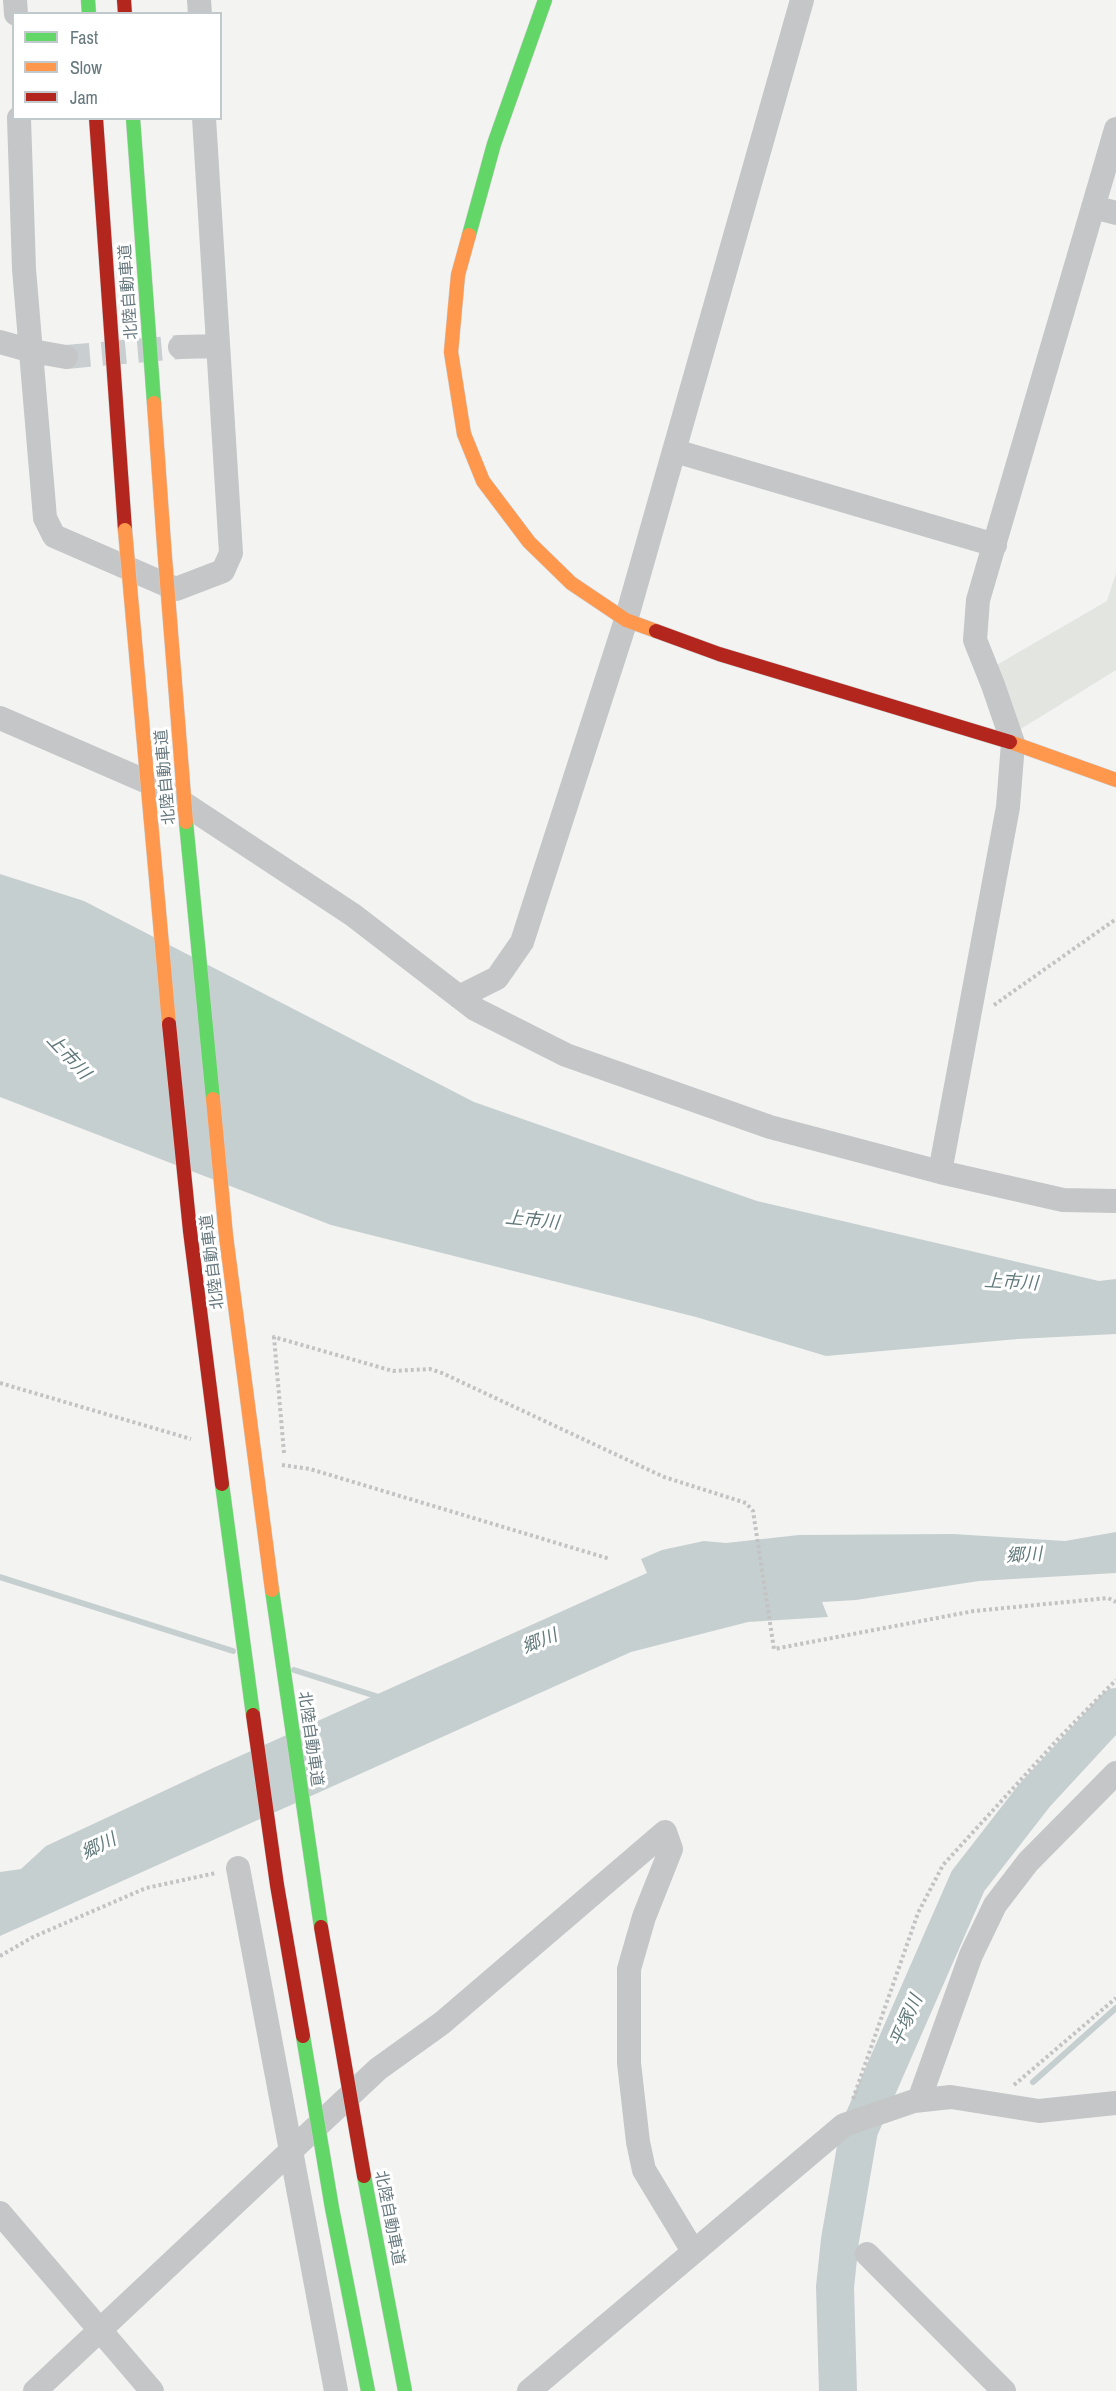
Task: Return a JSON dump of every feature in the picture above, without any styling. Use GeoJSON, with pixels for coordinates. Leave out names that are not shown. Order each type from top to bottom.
{"type":"FeatureCollection","features":[{"type":"Feature","properties":{"kind":"main road"},"geometry":{"type":"LineString","coordinates":[[545,0],[494,144],[461,264],[451,352],[464,434],[483,481],[529,542],[571,583],[626,620],[719,654],[1013,743],[1116,780]]}},
{"type":"Feature","properties":{"kind":"main road","name":"北陸自動車道"},"geometry":{"type":"LineString","coordinates":[[96,120],[125,530],[155,878],[190,1231],[235,1586],[277,1885],[332,2208],[368,2391]]}},
{"type":"Feature","properties":{"kind":"main road","name":"北陸自動車道"},"geometry":{"type":"LineString","coordinates":[[133,120],[191,879],[226,1236],[313,1880],[368,2202],[405,2391]]}},
{"type":"Feature","properties":{"kind":"street"},"geometry":{"type":"LineString","coordinates":[[459,997],[497,978],[522,942],[626,620],[802,0]]}},
{"type":"Feature","properties":{"kind":"street"},"geometry":{"type":"LineString","coordinates":[[19,120],[24,269],[45,518],[54,536],[176,589],[223,572],[231,553],[204,120]]}},
{"type":"Feature","properties":{"kind":"street"},"geometry":{"type":"LineString","coordinates":[[940,1172],[1008,807],[1013,743],[975,640],[978,600],[994,545],[1105,210],[1116,129]]}},
{"type":"Feature","properties":{"kind":"street"},"geometry":{"type":"LineString","coordinates":[[0,342],[66,357]]}},
{"type":"Feature","properties":{"kind":"street"},"geometry":{"type":"LineString","coordinates":[[180,347],[218,346]]}},
{"type":"Feature","properties":{"kind":"street"},"geometry":{"type":"LineString","coordinates":[[675,451],[994,545]]}},
{"type":"Feature","properties":{"kind":"street"},"geometry":{"type":"LineString","coordinates":[[0,718],[159,787],[353,915],[474,1009],[566,1054],[770,1127],[940,1172],[1063,1200],[1116,1201]]}},
{"type":"Feature","properties":{"kind":"street"},"geometry":{"type":"LineString","coordinates":[[914,2102],[971,1955],[995,1905],[1028,1862],[1116,1773]]}},
{"type":"Feature","properties":{"kind":"street"},"geometry":{"type":"LineString","coordinates":[[35,2391],[378,2069],[442,2022],[665,1833],[671,1849],[644,1917],[629,1969],[629,2063],[638,2142],[644,2170],[693,2251]]}},
{"type":"Feature","properties":{"kind":"street"},"geometry":{"type":"LineString","coordinates":[[238,1868],[336,2391]]}},
{"type":"Feature","properties":{"kind":"street"},"geometry":{"type":"LineString","coordinates":[[529,2391],[844,2125],[914,2102],[951,2097],[1039,2111],[1116,2103]]}},
{"type":"Feature","properties":{"kind":"street"},"geometry":{"type":"LineString","coordinates":[[0,2213],[152,2391]]}},
{"type":"Feature","properties":{"kind":"street"},"geometry":{"type":"LineString","coordinates":[[867,2254],[1004,2391]]}},
{"type":"Feature","properties":{"kind":"path"},"geometry":{"type":"LineString","coordinates":[[966,1025],[1116,919]]}},
{"type":"Feature","properties":{"kind":"path"},"geometry":{"type":"LineString","coordinates":[[285,1466],[274,1337],[393,1371],[430,1369],[442,1373],[663,1477],[746,1503],[753,1511],[774,1649],[974,1611],[1108,1598],[1116,1602]]}},
{"type":"Feature","properties":{"kind":"path"},"geometry":{"type":"LineString","coordinates":[[0,1383],[194,1440]]}},
{"type":"Feature","properties":{"kind":"path"},"geometry":{"type":"LineString","coordinates":[[273,1463],[310,1469],[610,1559]]}},
{"type":"Feature","properties":{"kind":"path"},"geometry":{"type":"LineString","coordinates":[[844,2125],[918,1913],[943,1865],[1058,1739],[1116,1680]]}},
{"type":"Feature","properties":{"kind":"path"},"geometry":{"type":"LineString","coordinates":[[0,1956],[33,1937],[146,1888],[238,1868]]}},
{"type":"Feature","properties":{"kind":"path"},"geometry":{"type":"LineString","coordinates":[[1013,2085],[1116,1998]]}},
{"type":"Feature","properties":{"kind":"shaded area"},"geometry":{"type":"Polygon","coordinates":[[[1116,573],[1116,670],[1019,730],[981,674],[1107,601],[1116,573]]]}},
{"type":"Feature","properties":{"kind":"water","name":"上市川"},"geometry":{"type":"Polygon","coordinates":[[[0,874],[84,901],[474,1102],[757,1201],[1099,1281],[1116,1279],[1116,1334],[1018,1339],[826,1356],[696,1317],[331,1225],[0,1097],[0,874]]]}},
{"type":"Feature","properties":{"kind":"water","name":"郷川"},"geometry":{"type":"Polygon","coordinates":[[[1116,1532],[1116,1573],[979,1581],[856,1600],[822,1602],[828,1617],[748,1622],[631,1652],[0,1936],[0,1872],[21,1869],[46,1846],[213,1768],[647,1573],[641,1559],[662,1550],[704,1541],[726,1543],[799,1535],[953,1534],[1065,1541],[1116,1532]]]}},
{"type":"Feature","properties":{"kind":"waterway"},"geometry":{"type":"LineString","coordinates":[[0,1577],[233,1651]]}},
{"type":"Feature","properties":{"kind":"waterway"},"geometry":{"type":"LineString","coordinates":[[294,1670],[382,1698]]}},
{"type":"Feature","properties":{"kind":"waterway","name":"平塚川"},"geometry":{"type":"LineString","coordinates":[[838,2391],[835,2287],[840,2240],[859,2130],[968,1881],[1034,1796],[1116,1707]]}},
{"type":"Feature","properties":{"kind":"waterway"},"geometry":{"type":"LineString","coordinates":[[1033,2082],[1116,2008]]}},
{"type":"Feature","properties":{"kind":"tunnel"},"geometry":{"type":"LineString","coordinates":[[66,357],[180,347]]}},
{"type":"Feature","properties":{"kind":"traffic: fast"},"geometry":{"type":"LineString","coordinates":[[88,0],[89,12]]}},
{"type":"Feature","properties":{"kind":"traffic: fast"},"geometry":{"type":"LineString","coordinates":[[469,235],[494,144],[545,0]]}},
{"type":"Feature","properties":{"kind":"traffic: fast"},"geometry":{"type":"LineString","coordinates":[[133,120],[154,403]]}},
{"type":"Feature","properties":{"kind":"traffic: fast"},"geometry":{"type":"LineString","coordinates":[[186,822],[213,1099]]}},
{"type":"Feature","properties":{"kind":"traffic: fast"},"geometry":{"type":"LineString","coordinates":[[222,1484],[253,1715]]}},
{"type":"Feature","properties":{"kind":"traffic: fast"},"geometry":{"type":"LineString","coordinates":[[272,1590],[321,1927]]}},
{"type":"Feature","properties":{"kind":"traffic: fast"},"geometry":{"type":"LineString","coordinates":[[303,2036],[332,2208],[368,2391]]}},
{"type":"Feature","properties":{"kind":"traffic: fast"},"geometry":{"type":"LineString","coordinates":[[364,2176],[405,2391]]}},
{"type":"Feature","properties":{"kind":"traffic: slow"},"geometry":{"type":"LineString","coordinates":[[469,235],[458,275],[451,352],[464,434],[483,481],[529,542],[571,583],[626,620],[656,631]]}},
{"type":"Feature","properties":{"kind":"traffic: slow"},"geometry":{"type":"LineString","coordinates":[[154,403],[164,545]]}},
{"type":"Feature","properties":{"kind":"traffic: slow"},"geometry":{"type":"LineString","coordinates":[[125,530],[169,1024]]}},
{"type":"Feature","properties":{"kind":"traffic: slow"},"geometry":{"type":"LineString","coordinates":[[164,545],[186,822]]}},
{"type":"Feature","properties":{"kind":"traffic: slow"},"geometry":{"type":"LineString","coordinates":[[1010,742],[1116,780]]}},
{"type":"Feature","properties":{"kind":"traffic: slow"},"geometry":{"type":"LineString","coordinates":[[213,1099],[226,1236],[272,1590]]}},
{"type":"Feature","properties":{"kind":"traffic: jam"},"geometry":{"type":"LineString","coordinates":[[124,0],[125,12]]}},
{"type":"Feature","properties":{"kind":"traffic: jam"},"geometry":{"type":"LineString","coordinates":[[96,120],[125,530]]}},
{"type":"Feature","properties":{"kind":"traffic: jam"},"geometry":{"type":"LineString","coordinates":[[656,631],[719,654],[1010,742]]}},
{"type":"Feature","properties":{"kind":"traffic: jam"},"geometry":{"type":"LineString","coordinates":[[169,1024],[190,1231],[222,1484]]}},
{"type":"Feature","properties":{"kind":"traffic: jam"},"geometry":{"type":"LineString","coordinates":[[253,1715],[277,1885],[303,2036]]}},
{"type":"Feature","properties":{"kind":"traffic: jam"},"geometry":{"type":"LineString","coordinates":[[321,1927],[364,2176]]}}]}
